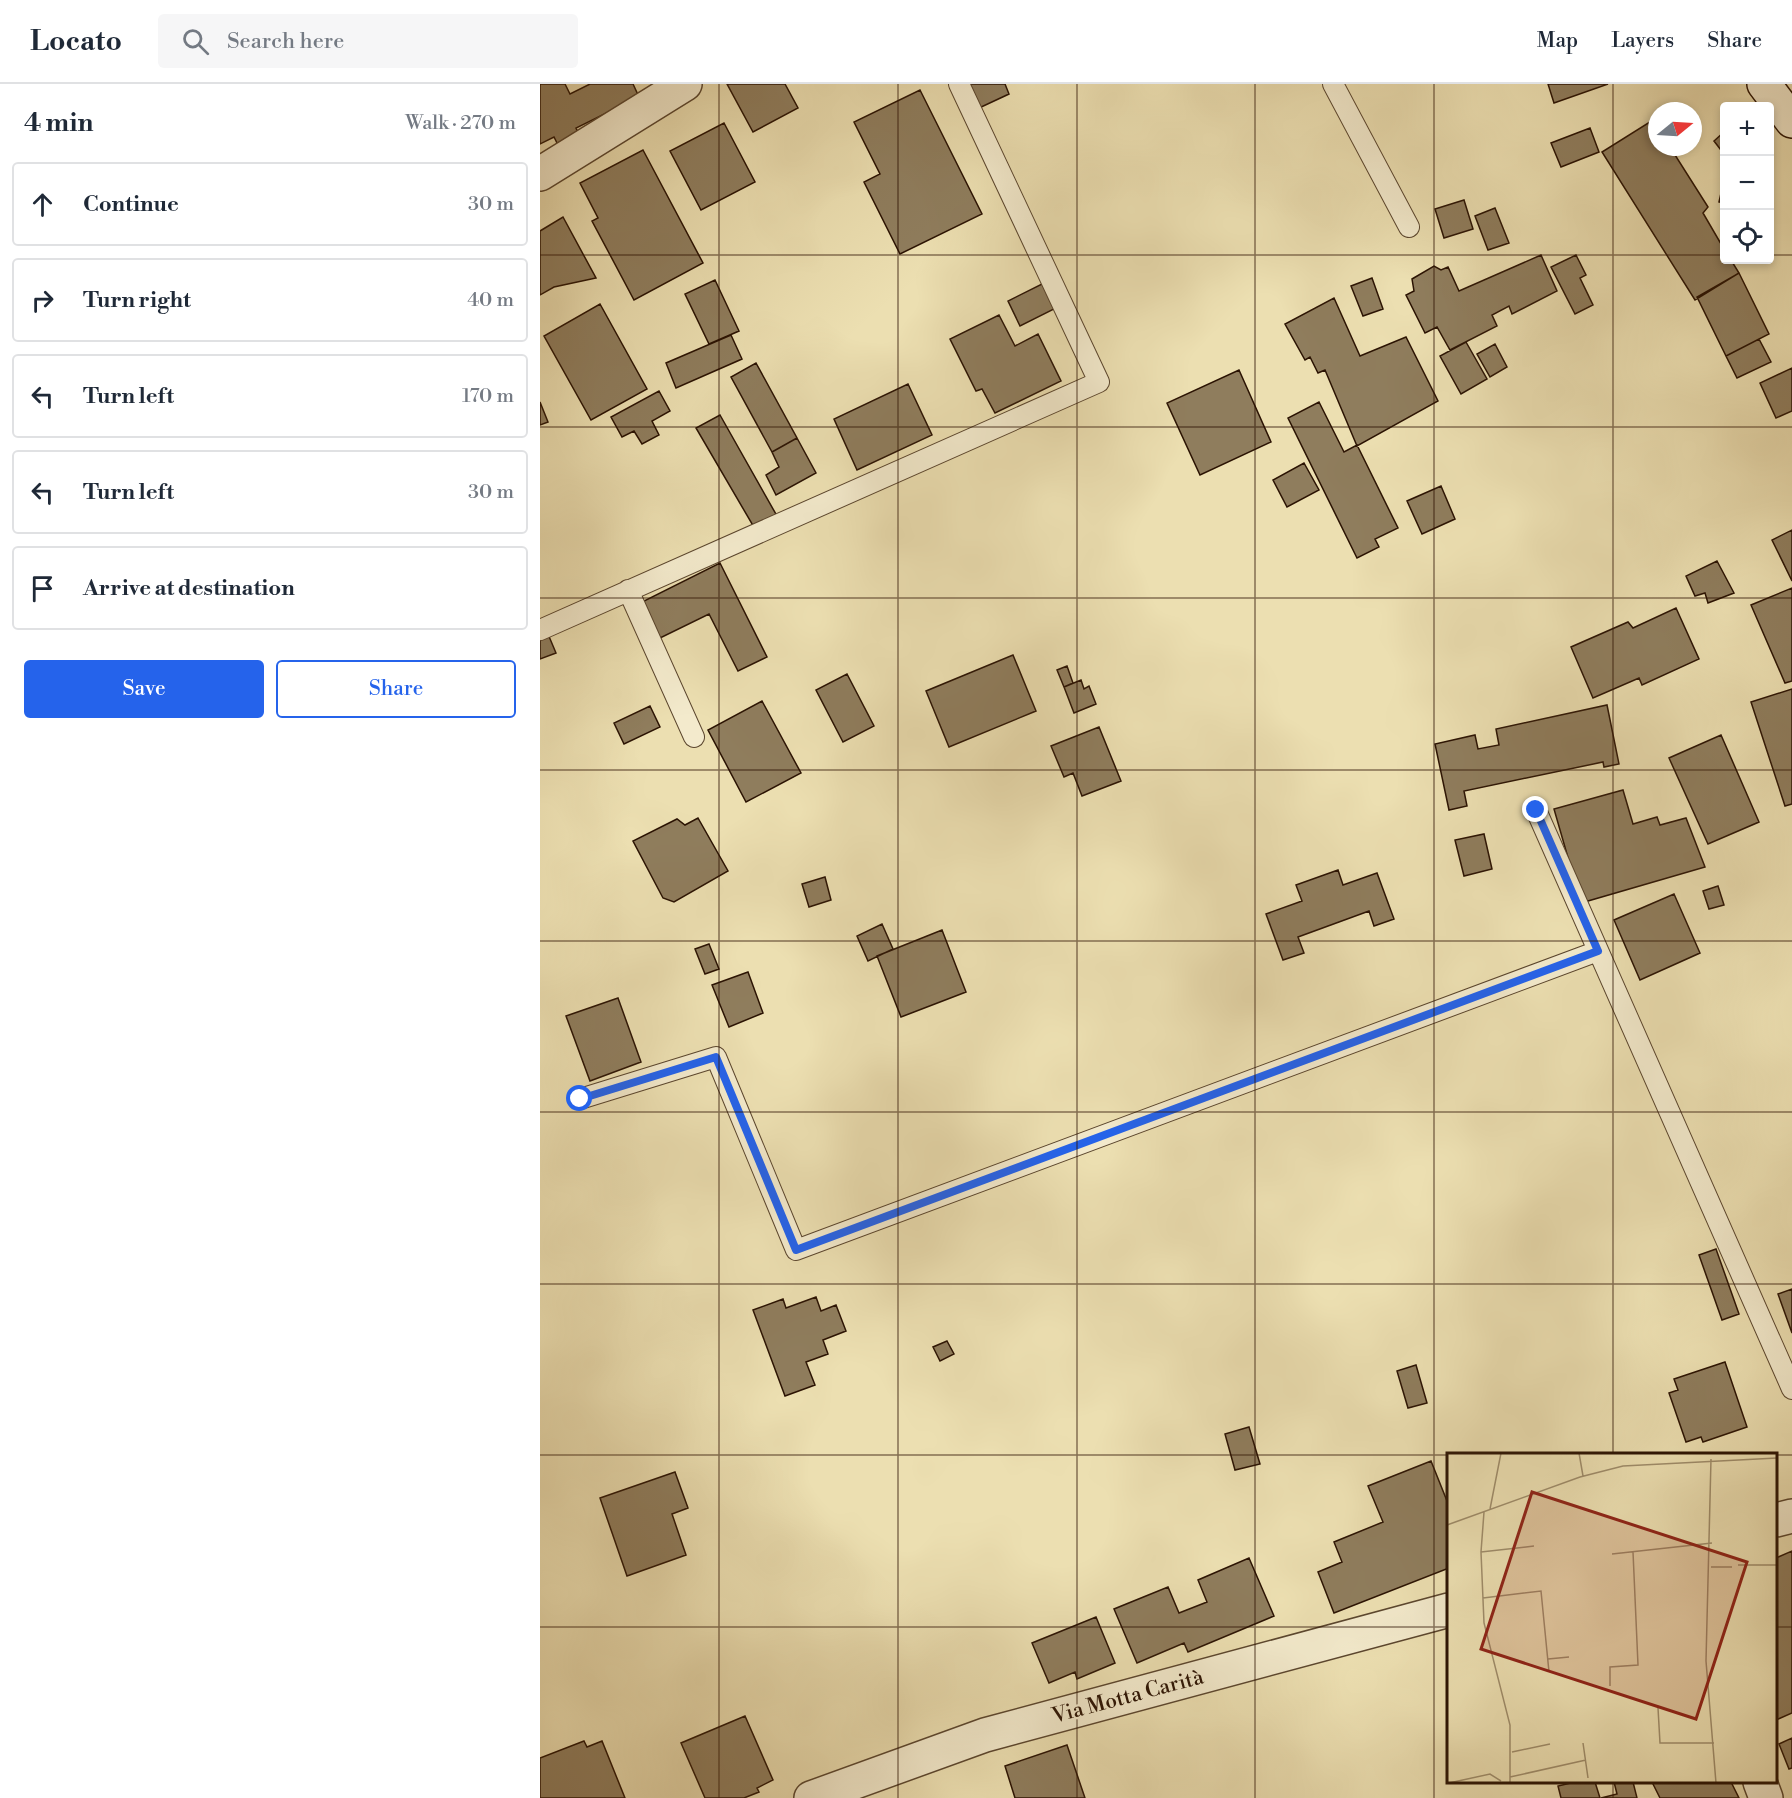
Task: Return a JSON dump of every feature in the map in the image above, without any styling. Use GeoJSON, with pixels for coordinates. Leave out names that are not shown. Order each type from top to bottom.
{"type":"FeatureCollection","features":[{"type":"Feature","properties":{"kind":"street"},"geometry":{"type":"LineString","coordinates":[[540,174],[685,84]]}},
{"type":"Feature","properties":{"kind":"street"},"geometry":{"type":"LineString","coordinates":[[1764,84],[1792,121]]}},
{"type":"Feature","properties":{"kind":"street"},"geometry":{"type":"LineString","coordinates":[[1777,1520],[1792,1516]]}},
{"type":"Feature","properties":{"kind":"street","name":"Via Motta Carità"},"geometry":{"type":"LineString","coordinates":[[811,1798],[985,1735],[1447,1611]]}},
{"type":"Feature","properties":{"kind":"street"},"geometry":{"type":"LineString","coordinates":[[1760,1783],[1766,1798]]}},
{"type":"Feature","properties":{"kind":"lane"},"geometry":{"type":"LineString","coordinates":[[540,630],[1099,382],[959,84]]}},
{"type":"Feature","properties":{"kind":"lane"},"geometry":{"type":"LineString","coordinates":[[1333,84],[1409,226]]}},
{"type":"Feature","properties":{"kind":"lane"},"geometry":{"type":"LineString","coordinates":[[628,590],[694,737]]}},
{"type":"Feature","properties":{"kind":"lane"},"geometry":{"type":"LineString","coordinates":[[1536,810],[1792,1389]]}},
{"type":"Feature","properties":{"kind":"lane"},"geometry":{"type":"LineString","coordinates":[[580,1099],[716,1057],[796,1250],[1598,951]]}},
{"type":"Feature","properties":{"kind":"building"},"geometry":{"type":"Polygon","coordinates":[[[540,84],[565,84],[570,94],[590,84],[633,84],[639,97],[576,128],[581,139],[560,149],[554,137],[540,144],[540,84]]]}},
{"type":"Feature","properties":{"kind":"building"},"geometry":{"type":"Polygon","coordinates":[[[727,84],[785,84],[798,108],[753,132],[727,84]]]}},
{"type":"Feature","properties":{"kind":"building"},"geometry":{"type":"Polygon","coordinates":[[[966,84],[1005,84],[1009,94],[977,109],[966,84]]]}},
{"type":"Feature","properties":{"kind":"building"},"geometry":{"type":"Polygon","coordinates":[[[1548,84],[1608,84],[1554,103],[1548,84]]]}},
{"type":"Feature","properties":{"kind":"building"},"geometry":{"type":"Polygon","coordinates":[[[920,90],[982,214],[900,254],[864,182],[880,174],[854,122],[920,90]]]}},
{"type":"Feature","properties":{"kind":"building"},"geometry":{"type":"Polygon","coordinates":[[[724,123],[755,182],[701,210],[670,151],[724,123]]]}},
{"type":"Feature","properties":{"kind":"building"},"geometry":{"type":"Polygon","coordinates":[[[1648,123],[1648,156],[1676,156],[1708,207],[1703,213],[1720,242],[1720,264],[1733,264],[1739,273],[1695,300],[1602,152],[1648,123]]]}},
{"type":"Feature","properties":{"kind":"building"},"geometry":{"type":"Polygon","coordinates":[[[1590,128],[1599,152],[1561,167],[1551,143],[1590,128]]]}},
{"type":"Feature","properties":{"kind":"building"},"geometry":{"type":"Polygon","coordinates":[[[1720,136],[1720,149],[1714,141],[1720,136]]]}},
{"type":"Feature","properties":{"kind":"building"},"geometry":{"type":"Polygon","coordinates":[[[643,150],[703,263],[634,300],[592,221],[598,218],[580,183],[643,150]]]}},
{"type":"Feature","properties":{"kind":"building"},"geometry":{"type":"Polygon","coordinates":[[[1464,200],[1473,229],[1444,238],[1435,209],[1464,200]]]}},
{"type":"Feature","properties":{"kind":"building"},"geometry":{"type":"Polygon","coordinates":[[[1495,208],[1509,243],[1488,250],[1475,216],[1495,208]]]}},
{"type":"Feature","properties":{"kind":"building"},"geometry":{"type":"Polygon","coordinates":[[[563,217],[596,278],[554,287],[540,295],[540,231],[563,217]]]}},
{"type":"Feature","properties":{"kind":"building"},"geometry":{"type":"Polygon","coordinates":[[[1541,255],[1557,291],[1512,314],[1509,306],[1492,315],[1497,326],[1450,350],[1437,327],[1425,333],[1406,295],[1414,291],[1412,279],[1434,266],[1441,270],[1448,267],[1459,291],[1541,255]]]}},
{"type":"Feature","properties":{"kind":"building"},"geometry":{"type":"Polygon","coordinates":[[[1576,255],[1586,275],[1580,278],[1593,305],[1575,314],[1551,267],[1576,255]]]}},
{"type":"Feature","properties":{"kind":"building"},"geometry":{"type":"Polygon","coordinates":[[[1739,273],[1769,334],[1726,356],[1697,297],[1739,273]]]}},
{"type":"Feature","properties":{"kind":"building"},"geometry":{"type":"Polygon","coordinates":[[[1372,278],[1383,309],[1363,316],[1351,286],[1372,278]]]}},
{"type":"Feature","properties":{"kind":"building"},"geometry":{"type":"Polygon","coordinates":[[[715,280],[739,331],[709,344],[685,294],[715,280]]]}},
{"type":"Feature","properties":{"kind":"building"},"geometry":{"type":"Polygon","coordinates":[[[1044,283],[1056,308],[1020,326],[1008,301],[1044,283]]]}},
{"type":"Feature","properties":{"kind":"building"},"geometry":{"type":"Polygon","coordinates":[[[1334,298],[1360,356],[1406,337],[1438,401],[1357,446],[1325,370],[1318,373],[1310,357],[1305,360],[1285,324],[1334,298]]]}},
{"type":"Feature","properties":{"kind":"building"},"geometry":{"type":"Polygon","coordinates":[[[600,304],[647,389],[591,420],[544,336],[600,304]]]}},
{"type":"Feature","properties":{"kind":"building"},"geometry":{"type":"Polygon","coordinates":[[[999,315],[1015,346],[1038,334],[1061,381],[995,413],[982,389],[976,391],[950,339],[999,315]]]}},
{"type":"Feature","properties":{"kind":"building"},"geometry":{"type":"Polygon","coordinates":[[[731,335],[742,359],[676,388],[666,363],[731,335]]]}},
{"type":"Feature","properties":{"kind":"building"},"geometry":{"type":"Polygon","coordinates":[[[1759,339],[1771,362],[1737,378],[1726,356],[1759,339]]]}},
{"type":"Feature","properties":{"kind":"building"},"geometry":{"type":"Polygon","coordinates":[[[1466,342],[1487,379],[1461,394],[1440,356],[1466,342]]]}},
{"type":"Feature","properties":{"kind":"building"},"geometry":{"type":"Polygon","coordinates":[[[1495,344],[1507,367],[1490,377],[1477,354],[1495,344]]]}},
{"type":"Feature","properties":{"kind":"building"},"geometry":{"type":"Polygon","coordinates":[[[756,363],[797,438],[772,452],[731,377],[756,363]]]}},
{"type":"Feature","properties":{"kind":"building"},"geometry":{"type":"Polygon","coordinates":[[[1792,368],[1792,411],[1776,418],[1760,383],[1792,368]]]}},
{"type":"Feature","properties":{"kind":"building"},"geometry":{"type":"Polygon","coordinates":[[[1239,370],[1271,442],[1200,475],[1167,403],[1239,370]]]}},
{"type":"Feature","properties":{"kind":"building"},"geometry":{"type":"Polygon","coordinates":[[[908,384],[932,435],[857,470],[834,419],[908,384]]]}},
{"type":"Feature","properties":{"kind":"building"},"geometry":{"type":"Polygon","coordinates":[[[659,391],[670,411],[652,421],[659,435],[642,444],[634,431],[622,437],[611,417],[659,391]]]}},
{"type":"Feature","properties":{"kind":"building"},"geometry":{"type":"Polygon","coordinates":[[[540,402],[548,422],[540,425],[540,402]]]}},
{"type":"Feature","properties":{"kind":"building"},"geometry":{"type":"Polygon","coordinates":[[[1319,402],[1344,452],[1357,445],[1398,528],[1375,539],[1379,547],[1357,558],[1288,418],[1319,402]]]}},
{"type":"Feature","properties":{"kind":"building"},"geometry":{"type":"Polygon","coordinates":[[[720,415],[777,516],[755,529],[696,428],[720,415]]]}},
{"type":"Feature","properties":{"kind":"building"},"geometry":{"type":"Polygon","coordinates":[[[797,438],[816,473],[776,495],[766,475],[779,467],[772,452],[797,438]]]}},
{"type":"Feature","properties":{"kind":"building"},"geometry":{"type":"Polygon","coordinates":[[[1304,463],[1319,490],[1287,507],[1273,480],[1304,463]]]}},
{"type":"Feature","properties":{"kind":"building"},"geometry":{"type":"Polygon","coordinates":[[[1441,486],[1455,519],[1422,534],[1407,501],[1441,486]]]}},
{"type":"Feature","properties":{"kind":"building"},"geometry":{"type":"Polygon","coordinates":[[[1792,530],[1792,581],[1772,540],[1792,530]]]}},
{"type":"Feature","properties":{"kind":"building"},"geometry":{"type":"Polygon","coordinates":[[[1717,561],[1734,593],[1708,603],[1705,593],[1695,596],[1686,576],[1717,561]]]}},
{"type":"Feature","properties":{"kind":"building"},"geometry":{"type":"Polygon","coordinates":[[[720,563],[767,657],[738,671],[709,614],[656,640],[638,604],[720,563]]]}},
{"type":"Feature","properties":{"kind":"building"},"geometry":{"type":"Polygon","coordinates":[[[1792,588],[1792,681],[1785,683],[1751,605],[1792,588]]]}},
{"type":"Feature","properties":{"kind":"building"},"geometry":{"type":"Polygon","coordinates":[[[1676,608],[1699,659],[1642,685],[1639,678],[1593,698],[1571,647],[1628,622],[1633,628],[1676,608]]]}},
{"type":"Feature","properties":{"kind":"building"},"geometry":{"type":"Polygon","coordinates":[[[548,634],[556,653],[540,659],[540,637],[548,634]]]}},
{"type":"Feature","properties":{"kind":"building"},"geometry":{"type":"Polygon","coordinates":[[[1013,655],[1036,711],[949,747],[926,691],[1013,655]]]}},
{"type":"Feature","properties":{"kind":"building"},"geometry":{"type":"Polygon","coordinates":[[[1067,666],[1073,683],[1064,687],[1057,670],[1067,666]]]}},
{"type":"Feature","properties":{"kind":"building"},"geometry":{"type":"Polygon","coordinates":[[[847,674],[874,726],[843,742],[816,690],[847,674]]]}},
{"type":"Feature","properties":{"kind":"building"},"geometry":{"type":"Polygon","coordinates":[[[1081,680],[1084,689],[1089,686],[1096,704],[1074,713],[1064,687],[1081,680]]]}},
{"type":"Feature","properties":{"kind":"building"},"geometry":{"type":"Polygon","coordinates":[[[1792,689],[1792,804],[1785,806],[1751,702],[1792,689]]]}},
{"type":"Feature","properties":{"kind":"building"},"geometry":{"type":"Polygon","coordinates":[[[762,701],[801,773],[746,802],[708,730],[762,701]]]}},
{"type":"Feature","properties":{"kind":"building"},"geometry":{"type":"Polygon","coordinates":[[[1607,705],[1619,764],[1604,767],[1603,762],[1464,791],[1467,806],[1449,810],[1435,744],[1475,735],[1478,749],[1499,745],[1496,729],[1607,705]]]}},
{"type":"Feature","properties":{"kind":"building"},"geometry":{"type":"Polygon","coordinates":[[[650,706],[660,727],[624,744],[614,723],[650,706]]]}},
{"type":"Feature","properties":{"kind":"building"},"geometry":{"type":"Polygon","coordinates":[[[1099,727],[1121,781],[1082,796],[1073,773],[1064,777],[1051,746],[1099,727]]]}},
{"type":"Feature","properties":{"kind":"building"},"geometry":{"type":"Polygon","coordinates":[[[1721,735],[1759,822],[1708,844],[1669,758],[1721,735]]]}},
{"type":"Feature","properties":{"kind":"building"},"geometry":{"type":"Polygon","coordinates":[[[1623,790],[1633,824],[1657,817],[1660,825],[1686,818],[1705,867],[1581,903],[1554,809],[1623,790]]]}},
{"type":"Feature","properties":{"kind":"building"},"geometry":{"type":"Polygon","coordinates":[[[698,818],[728,871],[674,902],[663,898],[633,841],[677,819],[685,825],[698,818]]]}},
{"type":"Feature","properties":{"kind":"building"},"geometry":{"type":"Polygon","coordinates":[[[1484,834],[1492,869],[1464,876],[1455,840],[1484,834]]]}},
{"type":"Feature","properties":{"kind":"building"},"geometry":{"type":"Polygon","coordinates":[[[1338,870],[1343,885],[1377,873],[1394,919],[1374,926],[1369,911],[1298,937],[1304,953],[1283,960],[1266,914],[1302,901],[1296,885],[1338,870]]]}},
{"type":"Feature","properties":{"kind":"building"},"geometry":{"type":"Polygon","coordinates":[[[825,877],[831,900],[809,907],[802,884],[825,877]]]}},
{"type":"Feature","properties":{"kind":"building"},"geometry":{"type":"Polygon","coordinates":[[[1718,886],[1724,905],[1709,909],[1703,891],[1718,886]]]}},
{"type":"Feature","properties":{"kind":"building"},"geometry":{"type":"Polygon","coordinates":[[[1674,894],[1700,953],[1640,980],[1614,920],[1674,894]]]}},
{"type":"Feature","properties":{"kind":"building"},"geometry":{"type":"Polygon","coordinates":[[[882,924],[893,949],[868,961],[857,936],[882,924]]]}},
{"type":"Feature","properties":{"kind":"building"},"geometry":{"type":"Polygon","coordinates":[[[942,930],[966,992],[901,1017],[877,956],[942,930]]]}},
{"type":"Feature","properties":{"kind":"building"},"geometry":{"type":"Polygon","coordinates":[[[709,944],[719,969],[705,974],[695,949],[709,944]]]}},
{"type":"Feature","properties":{"kind":"building"},"geometry":{"type":"Polygon","coordinates":[[[748,972],[763,1013],[729,1027],[712,985],[748,972]]]}},
{"type":"Feature","properties":{"kind":"building"},"geometry":{"type":"Polygon","coordinates":[[[618,998],[641,1062],[590,1081],[566,1016],[618,998]]]}},
{"type":"Feature","properties":{"kind":"building"},"geometry":{"type":"Polygon","coordinates":[[[1716,1249],[1739,1314],[1722,1320],[1699,1255],[1716,1249]]]}},
{"type":"Feature","properties":{"kind":"building"},"geometry":{"type":"Polygon","coordinates":[[[1792,1289],[1792,1333],[1778,1294],[1792,1289]]]}},
{"type":"Feature","properties":{"kind":"building"},"geometry":{"type":"Polygon","coordinates":[[[816,1297],[821,1311],[836,1305],[846,1331],[823,1340],[828,1354],[806,1362],[815,1385],[785,1396],[753,1310],[783,1299],[786,1308],[816,1297]]]}},
{"type":"Feature","properties":{"kind":"building"},"geometry":{"type":"Polygon","coordinates":[[[947,1341],[954,1354],[940,1361],[933,1347],[947,1341]]]}},
{"type":"Feature","properties":{"kind":"building"},"geometry":{"type":"Polygon","coordinates":[[[1725,1362],[1747,1427],[1703,1442],[1701,1437],[1686,1442],[1669,1393],[1678,1390],[1674,1379],[1725,1362]]]}},
{"type":"Feature","properties":{"kind":"building"},"geometry":{"type":"Polygon","coordinates":[[[1416,1365],[1427,1403],[1408,1408],[1397,1371],[1416,1365]]]}},
{"type":"Feature","properties":{"kind":"building"},"geometry":{"type":"Polygon","coordinates":[[[1249,1427],[1260,1464],[1235,1470],[1225,1434],[1249,1427]]]}},
{"type":"Feature","properties":{"kind":"building"},"geometry":{"type":"Polygon","coordinates":[[[1431,1461],[1447,1501],[1447,1569],[1334,1613],[1318,1572],[1342,1562],[1334,1542],[1383,1522],[1368,1486],[1431,1461]]]}},
{"type":"Feature","properties":{"kind":"building"},"geometry":{"type":"Polygon","coordinates":[[[675,1472],[688,1508],[672,1514],[686,1555],[627,1576],[600,1498],[675,1472]]]}},
{"type":"Feature","properties":{"kind":"building"},"geometry":{"type":"Polygon","coordinates":[[[1792,1551],[1792,1713],[1777,1720],[1777,1558],[1792,1551]]]}},
{"type":"Feature","properties":{"kind":"building"},"geometry":{"type":"Polygon","coordinates":[[[1249,1558],[1274,1616],[1188,1652],[1184,1643],[1137,1663],[1114,1609],[1168,1587],[1179,1613],[1207,1602],[1198,1580],[1249,1558]]]}},
{"type":"Feature","properties":{"kind":"building"},"geometry":{"type":"Polygon","coordinates":[[[1096,1617],[1115,1663],[1077,1679],[1075,1672],[1049,1683],[1032,1643],[1096,1617]]]}},
{"type":"Feature","properties":{"kind":"building"},"geometry":{"type":"Polygon","coordinates":[[[745,1716],[773,1780],[757,1788],[759,1792],[744,1798],[705,1798],[681,1743],[745,1716]]]}},
{"type":"Feature","properties":{"kind":"building"},"geometry":{"type":"Polygon","coordinates":[[[1792,1738],[1792,1768],[1789,1769],[1779,1744],[1792,1738]]]}},
{"type":"Feature","properties":{"kind":"building"},"geometry":{"type":"Polygon","coordinates":[[[584,1741],[587,1747],[602,1741],[625,1798],[540,1798],[540,1758],[584,1741]]]}},
{"type":"Feature","properties":{"kind":"building"},"geometry":{"type":"Polygon","coordinates":[[[1067,1745],[1085,1798],[1015,1798],[1005,1766],[1067,1745]]]}},
{"type":"Feature","properties":{"kind":"building"},"geometry":{"type":"Polygon","coordinates":[[[1571,1783],[1595,1783],[1600,1798],[1561,1798],[1558,1786],[1571,1783]]]}},
{"type":"Feature","properties":{"kind":"building"},"geometry":{"type":"Polygon","coordinates":[[[1614,1783],[1633,1783],[1637,1798],[1601,1798],[1617,1794],[1614,1783]]]}},
{"type":"Feature","properties":{"kind":"building"},"geometry":{"type":"Polygon","coordinates":[[[1652,1783],[1732,1783],[1739,1798],[1660,1798],[1652,1783]]]}},
{"type":"Feature","properties":{"kind":"route"},"geometry":{"type":"LineString","coordinates":[[580,1099],[716,1057],[796,1250],[1598,951],[1536,810]]}}]}
